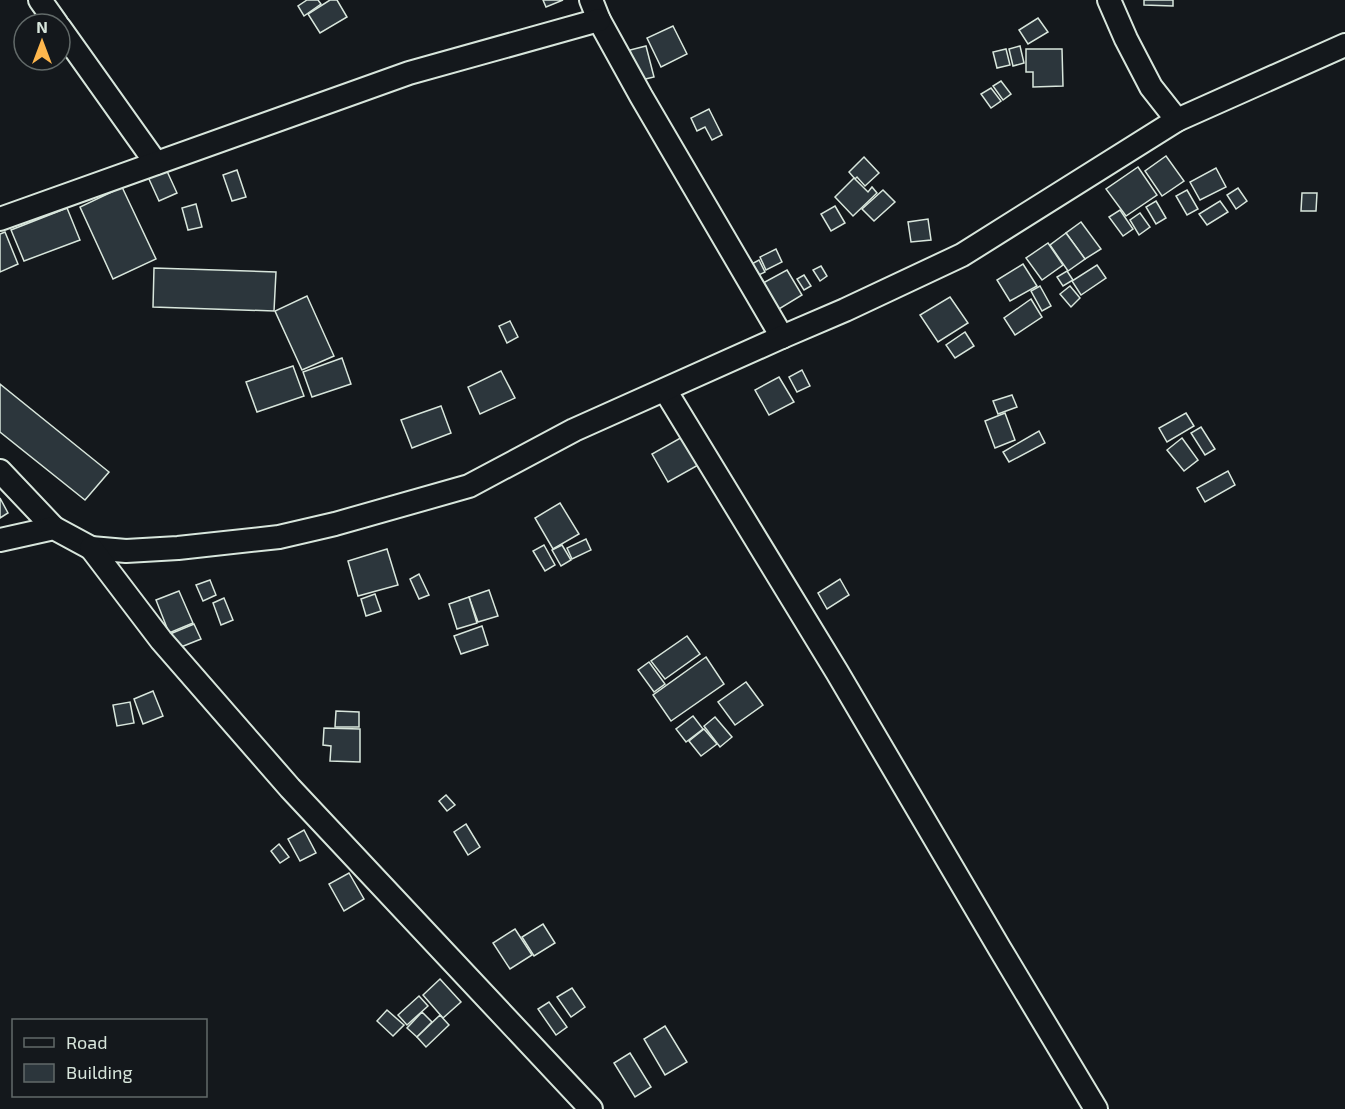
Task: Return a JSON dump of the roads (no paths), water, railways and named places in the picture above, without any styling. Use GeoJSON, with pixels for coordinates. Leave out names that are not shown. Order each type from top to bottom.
{"type":"FeatureCollection","features":[{"type":"Feature","properties":{"kind":"street"},"geometry":{"type":"LineString","coordinates":[[1109,0],[1151,87],[1177,120]]}},
{"type":"Feature","properties":{"kind":"street"},"geometry":{"type":"LineString","coordinates":[[0,219],[409,73],[595,10],[641,96],[782,337]]}},
{"type":"Feature","properties":{"kind":"street"},"geometry":{"type":"LineString","coordinates":[[72,44],[156,163]]}},
{"type":"Feature","properties":{"kind":"street"},"geometry":{"type":"LineString","coordinates":[[0,471],[54,528],[91,548],[126,551],[279,537],[469,486],[574,430],[846,310],[962,255],[1177,120],[1345,45]]}},
{"type":"Feature","properties":{"kind":"street"},"geometry":{"type":"LineString","coordinates":[[665,390],[837,672],[1096,1109]]}},
{"type":"Feature","properties":{"kind":"street"},"geometry":{"type":"LineString","coordinates":[[0,540],[54,528]]}},
{"type":"Feature","properties":{"kind":"street"},"geometry":{"type":"LineString","coordinates":[[91,548],[161,640],[290,788],[591,1109]]}}]}
